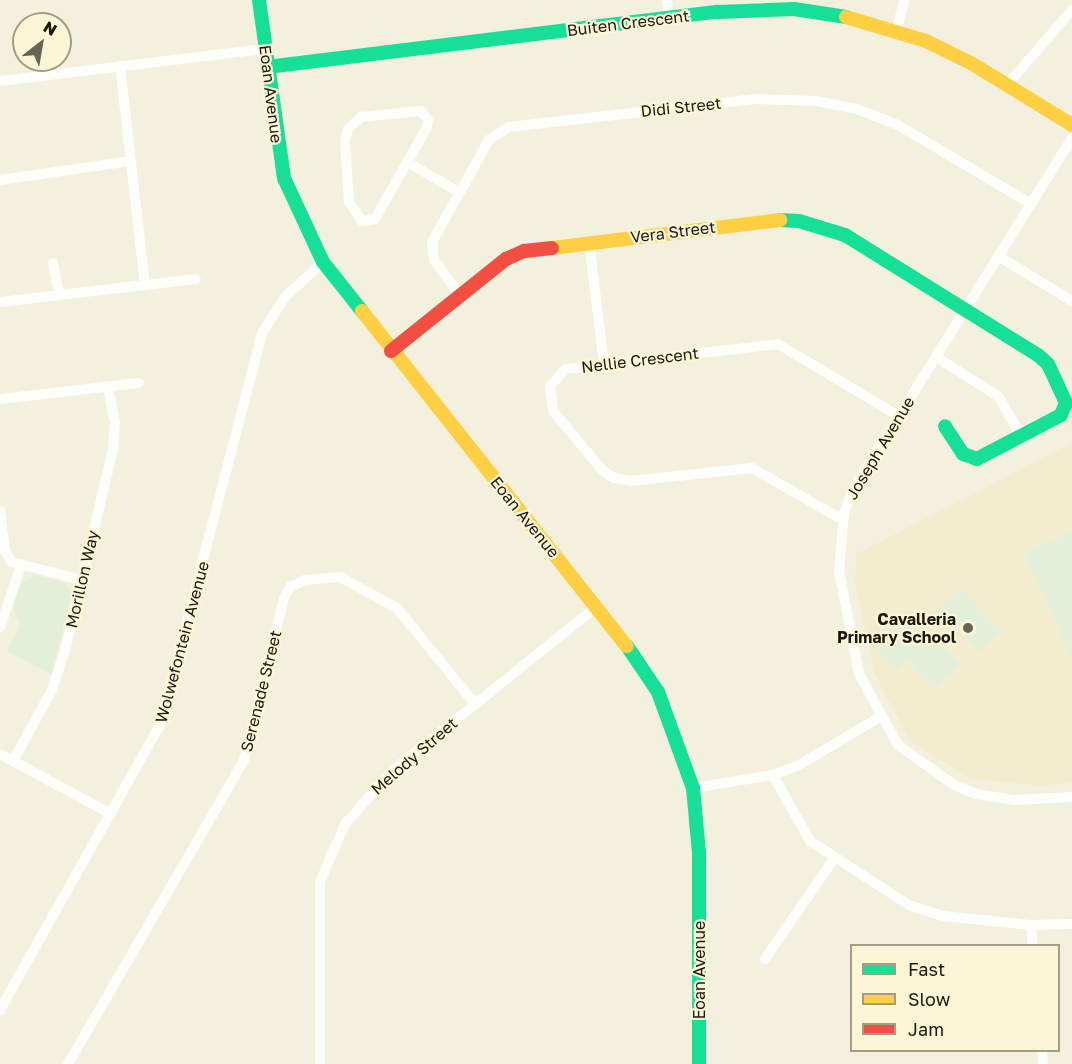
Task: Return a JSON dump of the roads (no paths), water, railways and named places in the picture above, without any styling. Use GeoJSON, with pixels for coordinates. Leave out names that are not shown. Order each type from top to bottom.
{"type":"FeatureCollection","features":[{"type":"Feature","properties":{"kind":"street","name":"Eoan Avenue"},"geometry":{"type":"LineString","coordinates":[[259,0],[284,178],[323,262],[628,646],[658,692],[680,745],[693,788],[699,853],[699,1064]]}},
{"type":"Feature","properties":{"kind":"street"},"geometry":{"type":"LineString","coordinates":[[667,0],[669,18]]}},
{"type":"Feature","properties":{"kind":"street"},"geometry":{"type":"LineString","coordinates":[[897,29],[904,0]]}},
{"type":"Feature","properties":{"kind":"street","name":"Buiten Crescent"},"geometry":{"type":"LineString","coordinates":[[267,68],[763,5],[820,11],[897,29],[951,52],[1072,125]]}},
{"type":"Feature","properties":{"kind":"street"},"geometry":{"type":"LineString","coordinates":[[1007,85],[1072,10]]}},
{"type":"Feature","properties":{"kind":"street"},"geometry":{"type":"LineString","coordinates":[[0,81],[265,49]]}},
{"type":"Feature","properties":{"kind":"street"},"geometry":{"type":"LineString","coordinates":[[120,66],[145,285]]}},
{"type":"Feature","properties":{"kind":"street","name":"Didi Street"},"geometry":{"type":"LineString","coordinates":[[460,295],[437,265],[432,247],[459,192],[489,140],[509,127],[775,98],[816,100],[878,116],[918,135],[1031,204]]}},
{"type":"Feature","properties":{"kind":"street"},"geometry":{"type":"LineString","coordinates":[[424,113],[428,124],[407,162],[375,219],[365,222],[358,218],[349,202],[345,140],[351,124],[361,117],[424,113]]}},
{"type":"Feature","properties":{"kind":"street","name":"Joseph Avenue"},"geometry":{"type":"LineString","coordinates":[[1072,138],[852,492],[843,520],[840,587],[859,674],[880,717],[898,745],[961,789],[1015,800],[1072,797]]}},
{"type":"Feature","properties":{"kind":"street"},"geometry":{"type":"LineString","coordinates":[[0,180],[131,161]]}},
{"type":"Feature","properties":{"kind":"street"},"geometry":{"type":"LineString","coordinates":[[407,162],[459,192]]}},
{"type":"Feature","properties":{"kind":"street","name":"Vera Street"},"geometry":{"type":"LineString","coordinates":[[392,351],[516,253],[773,220],[806,222],[845,235],[1044,359],[1066,403],[1061,416],[1022,437],[971,459],[945,426]]}},
{"type":"Feature","properties":{"kind":"street"},"geometry":{"type":"LineString","coordinates":[[589,242],[604,364]]}},
{"type":"Feature","properties":{"kind":"street"},"geometry":{"type":"LineString","coordinates":[[998,256],[1072,301]]}},
{"type":"Feature","properties":{"kind":"street","name":"Wolwefontein Avenue"},"geometry":{"type":"LineString","coordinates":[[0,1010],[150,745],[167,707],[262,333],[285,297],[323,262]]}},
{"type":"Feature","properties":{"kind":"street"},"geometry":{"type":"LineString","coordinates":[[53,263],[59,295]]}},
{"type":"Feature","properties":{"kind":"street"},"geometry":{"type":"LineString","coordinates":[[0,302],[196,279]]}},
{"type":"Feature","properties":{"kind":"street","name":"Nellie Crescent"},"geometry":{"type":"LineString","coordinates":[[843,520],[752,468],[631,481],[608,475],[553,411],[548,399],[550,386],[561,372],[604,364],[778,344],[899,416]]}},
{"type":"Feature","properties":{"kind":"street"},"geometry":{"type":"LineString","coordinates":[[936,357],[998,396],[1022,437]]}},
{"type":"Feature","properties":{"kind":"street"},"geometry":{"type":"LineString","coordinates":[[0,399],[140,383]]}},
{"type":"Feature","properties":{"kind":"street","name":"Morillon Way"},"geometry":{"type":"LineString","coordinates":[[13,761],[60,669],[116,433],[108,387]]}},
{"type":"Feature","properties":{"kind":"street"},"geometry":{"type":"LineString","coordinates":[[0,511],[5,550],[12,562],[81,580]]}},
{"type":"Feature","properties":{"kind":"street"},"geometry":{"type":"LineString","coordinates":[[0,627],[21,566]]}},
{"type":"Feature","properties":{"kind":"street","name":"Serenade Street"},"geometry":{"type":"LineString","coordinates":[[68,1064],[244,760],[290,586],[305,580],[340,577],[397,609],[475,704]]}},
{"type":"Feature","properties":{"kind":"street","name":"Melody Street"},"geometry":{"type":"LineString","coordinates":[[320,1064],[318,900],[320,882],[333,843],[355,811],[391,772],[597,607]]}},
{"type":"Feature","properties":{"kind":"street"},"geometry":{"type":"LineString","coordinates":[[693,788],[773,775],[799,765],[880,717]]}},
{"type":"Feature","properties":{"kind":"street"},"geometry":{"type":"LineString","coordinates":[[0,754],[111,814]]}},
{"type":"Feature","properties":{"kind":"street"},"geometry":{"type":"LineString","coordinates":[[773,775],[804,835],[835,857],[928,913],[1031,926],[1072,924]]}},
{"type":"Feature","properties":{"kind":"street"},"geometry":{"type":"LineString","coordinates":[[765,959],[835,857]]}},
{"type":"Feature","properties":{"kind":"street"},"geometry":{"type":"LineString","coordinates":[[1031,926],[1033,944]]}},
{"type":"Feature","properties":{"kind":"place","name":"Cavalleria Primary School"},"geometry":{"type":"Point","coordinates":[968,628]}}]}
